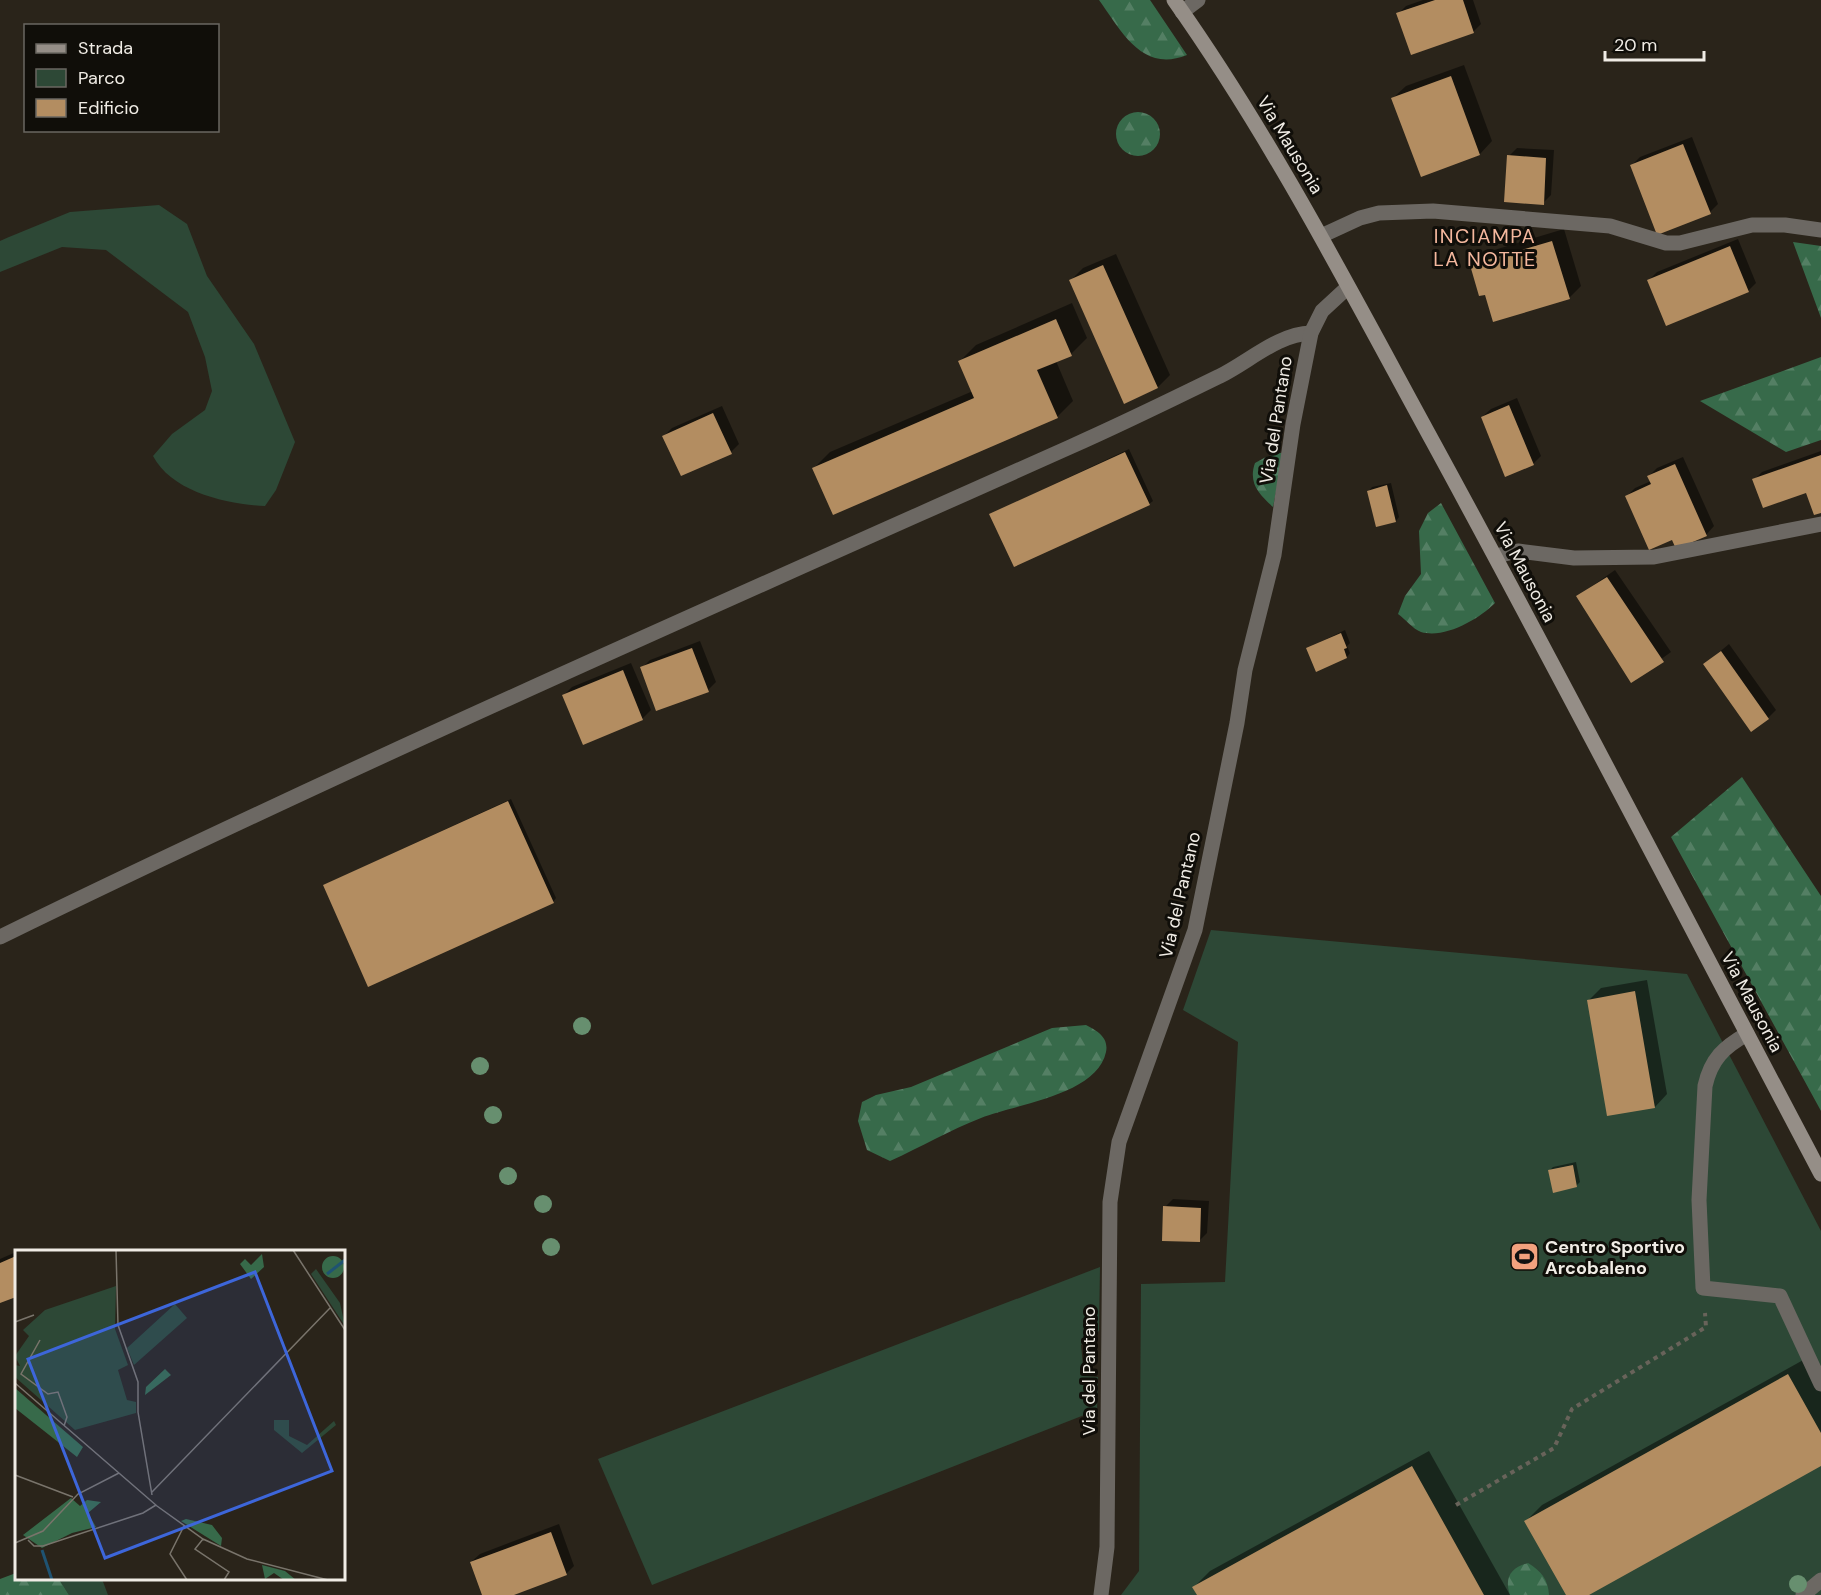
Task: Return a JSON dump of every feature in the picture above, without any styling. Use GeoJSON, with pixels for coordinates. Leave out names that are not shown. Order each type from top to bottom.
{"type":"FeatureCollection","features":[{"type":"Feature","properties":{"kind":"main road","name":"Via Mausonia"},"geometry":{"type":"LineString","coordinates":[[1178,6],[1246,107],[1321,236],[1496,556],[1821,1174]]}},
{"type":"Feature","properties":{"kind":"street"},"geometry":{"type":"LineString","coordinates":[[1178,6],[1198,0]]}},
{"type":"Feature","properties":{"kind":"street"},"geometry":{"type":"LineString","coordinates":[[1321,236],[1360,218],[1378,213],[1433,211],[1610,226],[1666,243],[1680,243],[1752,225],[1785,225],[1821,230]]}},
{"type":"Feature","properties":{"kind":"street","name":"Via del Pantano"},"geometry":{"type":"LineString","coordinates":[[1101,1595],[1107,1547],[1110,1202],[1119,1142],[1196,930],[1238,723],[1245,670],[1275,555],[1293,424],[1311,333],[1322,311],[1348,286]]}},
{"type":"Feature","properties":{"kind":"street"},"geometry":{"type":"LineString","coordinates":[[0,937],[541,683],[1113,428],[1225,373],[1281,340],[1300,333],[1311,333]]}},
{"type":"Feature","properties":{"kind":"street"},"geometry":{"type":"LineString","coordinates":[[1496,556],[1518,551],[1574,558],[1654,557],[1821,524]]}},
{"type":"Feature","properties":{"kind":"street"},"geometry":{"type":"LineString","coordinates":[[1747,1034],[1731,1043],[1719,1054],[1710,1069],[1705,1086],[1699,1190],[1703,1288],[1780,1296],[1821,1384]]}},
{"type":"Feature","properties":{"kind":"street"},"geometry":{"type":"LineString","coordinates":[[1803,1595],[1821,1580]]}},
{"type":"Feature","properties":{"kind":"path"},"geometry":{"type":"LineString","coordinates":[[1456,1505],[1554,1448],[1572,1409],[1706,1328],[1703,1288]]}},
{"type":"Feature","properties":{"kind":"green space"},"geometry":{"type":"Polygon","coordinates":[[[1099,0],[1150,0],[1187,55],[1171,59],[1145,54],[1125,36],[1099,0]]]}},
{"type":"Feature","properties":{"kind":"green space"},"geometry":{"type":"Polygon","coordinates":[[[1138,112],[1153,119],[1160,134],[1153,149],[1138,156],[1123,149],[1116,134],[1123,119],[1138,112]]]}},
{"type":"Feature","properties":{"kind":"green space"},"geometry":{"type":"Polygon","coordinates":[[[159,205],[187,224],[207,276],[254,344],[295,442],[276,490],[265,506],[217,499],[201,494],[173,479],[153,456],[172,434],[205,410],[212,391],[205,357],[188,312],[106,250],[62,247],[0,272],[0,241],[9,237],[70,212],[159,205]]]}},
{"type":"Feature","properties":{"kind":"green space"},"geometry":{"type":"Polygon","coordinates":[[[1793,242],[1821,246],[1821,318],[1793,242]]]}},
{"type":"Feature","properties":{"kind":"green space"},"geometry":{"type":"Polygon","coordinates":[[[1821,357],[1821,440],[1786,452],[1700,401],[1821,357]]]}},
{"type":"Feature","properties":{"kind":"green space"},"geometry":{"type":"Polygon","coordinates":[[[1284,452],[1273,507],[1256,488],[1253,470],[1255,463],[1284,452]]]}},
{"type":"Feature","properties":{"kind":"green space"},"geometry":{"type":"Polygon","coordinates":[[[1441,503],[1495,603],[1471,621],[1451,630],[1440,633],[1421,632],[1398,614],[1405,596],[1421,574],[1419,531],[1428,513],[1441,503]]]}},
{"type":"Feature","properties":{"kind":"green space"},"geometry":{"type":"Polygon","coordinates":[[[1742,777],[1821,896],[1821,1111],[1671,837],[1742,777]]]}},
{"type":"Feature","properties":{"kind":"green space","name":"Centro Sportivo Arcobaleno"},"geometry":{"type":"Polygon","coordinates":[[[1211,930],[1687,974],[1821,1231],[1821,1595],[1121,1595],[1139,1571],[1141,1284],[1225,1282],[1238,1042],[1183,1010],[1211,930]]]}},
{"type":"Feature","properties":{"kind":"green space"},"geometry":{"type":"Polygon","coordinates":[[[1086,1025],[1104,1038],[1106,1052],[1099,1067],[1088,1078],[1072,1088],[981,1118],[890,1161],[867,1150],[858,1121],[862,1102],[876,1095],[911,1087],[1052,1028],[1086,1025]]]}},
{"type":"Feature","properties":{"kind":"green space"},"geometry":{"type":"Polygon","coordinates":[[[1100,1267],[1099,1331],[1081,1345],[1084,1376],[1098,1377],[1097,1410],[652,1585],[598,1459],[1100,1267]]]}},
{"type":"Feature","properties":{"kind":"green space"},"geometry":{"type":"Polygon","coordinates":[[[1528,1563],[1543,1576],[1549,1595],[1510,1595],[1508,1583],[1510,1574],[1528,1563]]]}},
{"type":"Feature","properties":{"kind":"green space"},"geometry":{"type":"Polygon","coordinates":[[[15,1573],[15,1580],[60,1580],[69,1595],[0,1595],[0,1579],[15,1573]]]}},
{"type":"Feature","properties":{"kind":"green space"},"geometry":{"type":"Polygon","coordinates":[[[60,1580],[102,1580],[108,1595],[69,1595],[60,1580]]]}},
{"type":"Feature","properties":{"kind":"building"},"geometry":{"type":"Polygon","coordinates":[[[1435,0],[1463,0],[1474,33],[1411,55],[1396,13],[1435,0]]]}},
{"type":"Feature","properties":{"kind":"building"},"geometry":{"type":"Polygon","coordinates":[[[1451,76],[1480,155],[1421,177],[1391,98],[1451,76]]]}},
{"type":"Feature","properties":{"kind":"building"},"geometry":{"type":"Polygon","coordinates":[[[1683,144],[1711,214],[1657,235],[1630,165],[1683,144]]]}},
{"type":"Feature","properties":{"kind":"building"},"geometry":{"type":"Polygon","coordinates":[[[1507,155],[1546,158],[1544,205],[1504,202],[1507,155]]]}},
{"type":"Feature","properties":{"kind":"building"},"geometry":{"type":"Polygon","coordinates":[[[1552,241],[1570,299],[1493,322],[1485,295],[1479,296],[1470,265],[1552,241]]]}},
{"type":"Feature","properties":{"kind":"building"},"geometry":{"type":"Polygon","coordinates":[[[1730,246],[1749,292],[1666,326],[1647,280],[1730,246]]]}},
{"type":"Feature","properties":{"kind":"building"},"geometry":{"type":"Polygon","coordinates":[[[1103,265],[1158,388],[1124,404],[1069,280],[1103,265]]]}},
{"type":"Feature","properties":{"kind":"building"},"geometry":{"type":"Polygon","coordinates":[[[1056,319],[1072,356],[1037,370],[1058,418],[833,515],[812,468],[974,398],[958,361],[1056,319]]]}},
{"type":"Feature","properties":{"kind":"building"},"geometry":{"type":"Polygon","coordinates":[[[1509,405],[1534,465],[1505,477],[1481,417],[1509,405]]]}},
{"type":"Feature","properties":{"kind":"building"},"geometry":{"type":"Polygon","coordinates":[[[713,413],[732,454],[681,476],[662,436],[713,413]]]}},
{"type":"Feature","properties":{"kind":"building"},"geometry":{"type":"Polygon","coordinates":[[[1125,452],[1150,505],[1014,567],[989,514],[1125,452]]]}},
{"type":"Feature","properties":{"kind":"building"},"geometry":{"type":"Polygon","coordinates":[[[1821,455],[1821,513],[1814,515],[1806,493],[1763,508],[1752,479],[1821,455]]]}},
{"type":"Feature","properties":{"kind":"building"},"geometry":{"type":"Polygon","coordinates":[[[1675,464],[1707,536],[1676,549],[1672,540],[1649,550],[1625,496],[1651,484],[1647,476],[1675,464]]]}},
{"type":"Feature","properties":{"kind":"building"},"geometry":{"type":"Polygon","coordinates":[[[1387,485],[1396,522],[1376,527],[1367,491],[1387,485]]]}},
{"type":"Feature","properties":{"kind":"building"},"geometry":{"type":"Polygon","coordinates":[[[1607,577],[1664,662],[1631,683],[1576,596],[1607,577]]]}},
{"type":"Feature","properties":{"kind":"building"},"geometry":{"type":"Polygon","coordinates":[[[1341,633],[1347,648],[1344,649],[1347,658],[1316,672],[1306,648],[1341,633]]]}},
{"type":"Feature","properties":{"kind":"building"},"geometry":{"type":"Polygon","coordinates":[[[692,648],[709,692],[656,711],[640,667],[692,648]]]}},
{"type":"Feature","properties":{"kind":"building"},"geometry":{"type":"Polygon","coordinates":[[[1721,651],[1769,719],[1751,732],[1703,664],[1721,651]]]}},
{"type":"Feature","properties":{"kind":"building"},"geometry":{"type":"Polygon","coordinates":[[[623,670],[643,720],[583,745],[562,695],[623,670]]]}},
{"type":"Feature","properties":{"kind":"building"},"geometry":{"type":"Polygon","coordinates":[[[508,801],[554,903],[368,987],[323,885],[508,801]]]}},
{"type":"Feature","properties":{"kind":"building"},"geometry":{"type":"Polygon","coordinates":[[[1635,991],[1655,1108],[1607,1116],[1587,1000],[1635,991]]]}},
{"type":"Feature","properties":{"kind":"building"},"geometry":{"type":"Polygon","coordinates":[[[1573,1165],[1577,1187],[1553,1193],[1548,1170],[1573,1165]]]}},
{"type":"Feature","properties":{"kind":"building"},"geometry":{"type":"Polygon","coordinates":[[[1163,1206],[1201,1208],[1200,1242],[1162,1241],[1163,1206]]]}},
{"type":"Feature","properties":{"kind":"building"},"geometry":{"type":"Polygon","coordinates":[[[15,1256],[15,1297],[0,1303],[0,1263],[15,1256]]]}},
{"type":"Feature","properties":{"kind":"building"},"geometry":{"type":"Polygon","coordinates":[[[1788,1374],[1821,1433],[1821,1466],[1589,1595],[1566,1595],[1524,1521],[1788,1374]]]}},
{"type":"Feature","properties":{"kind":"building"},"geometry":{"type":"Polygon","coordinates":[[[1412,1466],[1484,1595],[1197,1595],[1192,1587],[1412,1466]]]}},
{"type":"Feature","properties":{"kind":"building"},"geometry":{"type":"Polygon","coordinates":[[[551,1532],[567,1575],[514,1595],[482,1595],[470,1562],[551,1532]]]}},
{"type":"Feature","properties":{"kind":"place","name":"Centro Sportivo Arcobaleno"},"geometry":{"type":"Point","coordinates":[1524,1257]}},
{"type":"Feature","properties":{"kind":"district","name":"INCIAMPA LA NOTTE"},"geometry":{"type":"Point","coordinates":[1485,248]}}]}
